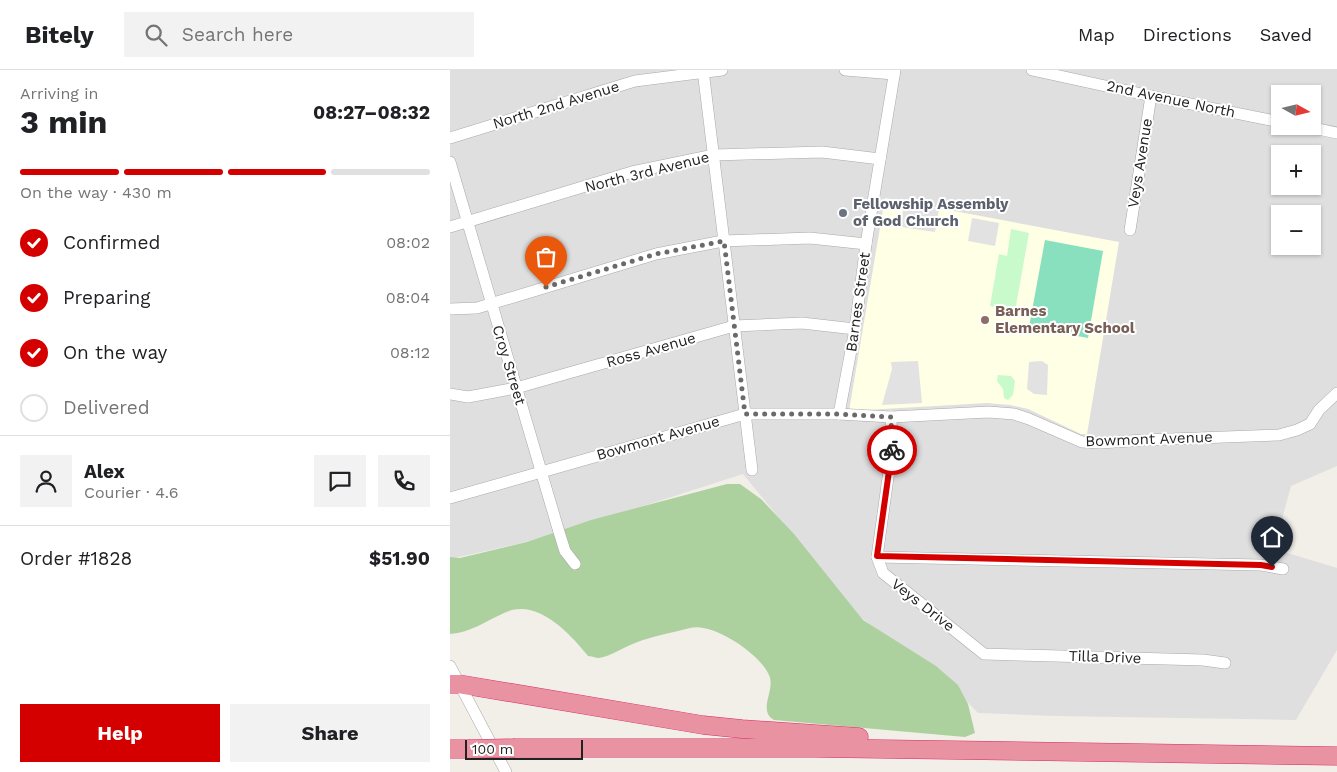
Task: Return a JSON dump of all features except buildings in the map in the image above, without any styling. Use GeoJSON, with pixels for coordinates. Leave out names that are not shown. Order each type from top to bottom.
{"type":"FeatureCollection","features":[{"type":"Feature","properties":{"kind":"highway"},"geometry":{"type":"LineString","coordinates":[[455,684],[703,725],[1029,750]]}},
{"type":"Feature","properties":{"kind":"highway"},"geometry":{"type":"LineString","coordinates":[[450,750],[515,748],[814,748],[1337,756]]}},
{"type":"Feature","properties":{"kind":"street","name":"North 2nd Avenue"},"geometry":{"type":"LineString","coordinates":[[450,138],[635,81],[722,70]]}},
{"type":"Feature","properties":{"kind":"street"},"geometry":{"type":"LineString","coordinates":[[845,70],[895,72]]}},
{"type":"Feature","properties":{"kind":"street","name":"2nd Avenue North"},"geometry":{"type":"LineString","coordinates":[[1032,70],[1271,120]]}},
{"type":"Feature","properties":{"kind":"street"},"geometry":{"type":"LineString","coordinates":[[704,71],[752,470]]}},
{"type":"Feature","properties":{"kind":"street","name":"Barnes Street"},"geometry":{"type":"LineString","coordinates":[[839,414],[855,330],[866,244],[895,72]]}},
{"type":"Feature","properties":{"kind":"street","name":"Veys Avenue"},"geometry":{"type":"LineString","coordinates":[[1130,230],[1151,96]]}},
{"type":"Feature","properties":{"kind":"street"},"geometry":{"type":"LineString","coordinates":[[1321,130],[1337,133]]}},
{"type":"Feature","properties":{"kind":"street","name":"North 3rd Avenue"},"geometry":{"type":"LineString","coordinates":[[450,227],[632,172],[714,155],[822,152],[880,159]]}},
{"type":"Feature","properties":{"kind":"street","name":"Croy Street"},"geometry":{"type":"LineString","coordinates":[[450,162],[565,550],[575,564]]}},
{"type":"Feature","properties":{"kind":"street"},"geometry":{"type":"LineString","coordinates":[[450,309],[477,308],[656,254],[724,241],[810,238],[866,244]]}},
{"type":"Feature","properties":{"kind":"street","name":"Ross Avenue"},"geometry":{"type":"LineString","coordinates":[[450,394],[468,397],[516,388],[734,326],[802,323],[855,330]]}},
{"type":"Feature","properties":{"kind":"street","name":"Bowmont Avenue"},"geometry":{"type":"LineString","coordinates":[[450,498],[745,414],[839,414],[872,417],[989,412],[1014,414],[1029,418],[1082,442],[1100,443],[1279,435],[1310,424],[1319,410],[1337,393]]}},
{"type":"Feature","properties":{"kind":"street"},"geometry":{"type":"LineString","coordinates":[[891,417],[892,449],[877,556],[1261,565],[1283,569]]}},
{"type":"Feature","properties":{"kind":"street","name":"Veys Drive"},"geometry":{"type":"LineString","coordinates":[[877,556],[883,572],[984,654]]}},
{"type":"Feature","properties":{"kind":"street","name":"Tilla Drive"},"geometry":{"type":"LineString","coordinates":[[984,654],[1203,660],[1226,663]]}},
{"type":"Feature","properties":{"kind":"street"},"geometry":{"type":"LineString","coordinates":[[450,666],[455,684],[506,772]]}},
{"type":"Feature","properties":{"kind":"shaded area"},"geometry":{"type":"Polygon","coordinates":[[[450,70],[1337,70],[1337,466],[1291,486],[1283,515],[1281,551],[1337,568],[1337,650],[1296,720],[978,713],[947,681],[860,617],[743,474],[544,538],[450,559],[450,70]]]}},
{"type":"Feature","properties":{"kind":"shaded area","name":"Barnes Elementary School"},"geometry":{"type":"Polygon","coordinates":[[[885,198],[1119,242],[1087,434],[1081,434],[1028,409],[1010,405],[987,403],[849,411],[885,198]]]}},
{"type":"Feature","properties":{"kind":"shaded area"},"geometry":{"type":"Polygon","coordinates":[[[897,201],[939,209],[935,232],[901,227],[903,210],[896,209],[897,201]]]}},
{"type":"Feature","properties":{"kind":"shaded area"},"geometry":{"type":"Polygon","coordinates":[[[972,218],[999,223],[995,246],[968,241],[972,218]]]}},
{"type":"Feature","properties":{"kind":"shaded area"},"geometry":{"type":"Polygon","coordinates":[[[918,361],[922,403],[882,405],[892,369],[891,362],[918,361]]]}},
{"type":"Feature","properties":{"kind":"shaded area"},"geometry":{"type":"Polygon","coordinates":[[[1042,361],[1048,365],[1047,395],[1034,394],[1027,389],[1029,362],[1042,361]]]}},
{"type":"Feature","properties":{"kind":"green space"},"geometry":{"type":"Polygon","coordinates":[[[1011,229],[1029,233],[1015,311],[990,306],[999,254],[1007,256],[1011,229]]]}},
{"type":"Feature","properties":{"kind":"green space"},"geometry":{"type":"Polygon","coordinates":[[[1045,240],[1103,251],[1088,338],[1029,327],[1045,240]]]}},
{"type":"Feature","properties":{"kind":"green space"},"geometry":{"type":"Polygon","coordinates":[[[998,375],[1011,376],[1015,381],[1013,395],[1008,400],[1004,398],[1003,389],[997,381],[998,375]]]}},
{"type":"Feature","properties":{"kind":"green space"},"geometry":{"type":"Polygon","coordinates":[[[727,484],[740,484],[761,499],[794,534],[863,620],[936,666],[958,685],[968,704],[975,733],[965,737],[774,720],[767,711],[771,681],[764,667],[735,641],[700,627],[648,638],[599,658],[588,656],[552,620],[529,610],[516,609],[471,629],[450,634],[450,557],[460,558],[527,542],[591,520],[727,484]]]}},
{"type":"Feature","properties":{"kind":"way so far"},"geometry":{"type":"LineString","coordinates":[[546,287],[656,254],[724,241],[745,414],[839,414],[891,417],[892,450]]}},
{"type":"Feature","properties":{"kind":"place","name":"Fellowship Assembly of God Church"},"geometry":{"type":"Point","coordinates":[843,213]}},
{"type":"Feature","properties":{"kind":"place","name":"Barnes Elementary School"},"geometry":{"type":"Point","coordinates":[985,320]}},
{"type":"Feature","properties":{"kind":"route"},"geometry":{"type":"LineString","coordinates":[[892,450],[877,556],[1261,565],[1272,567]]}}]}
